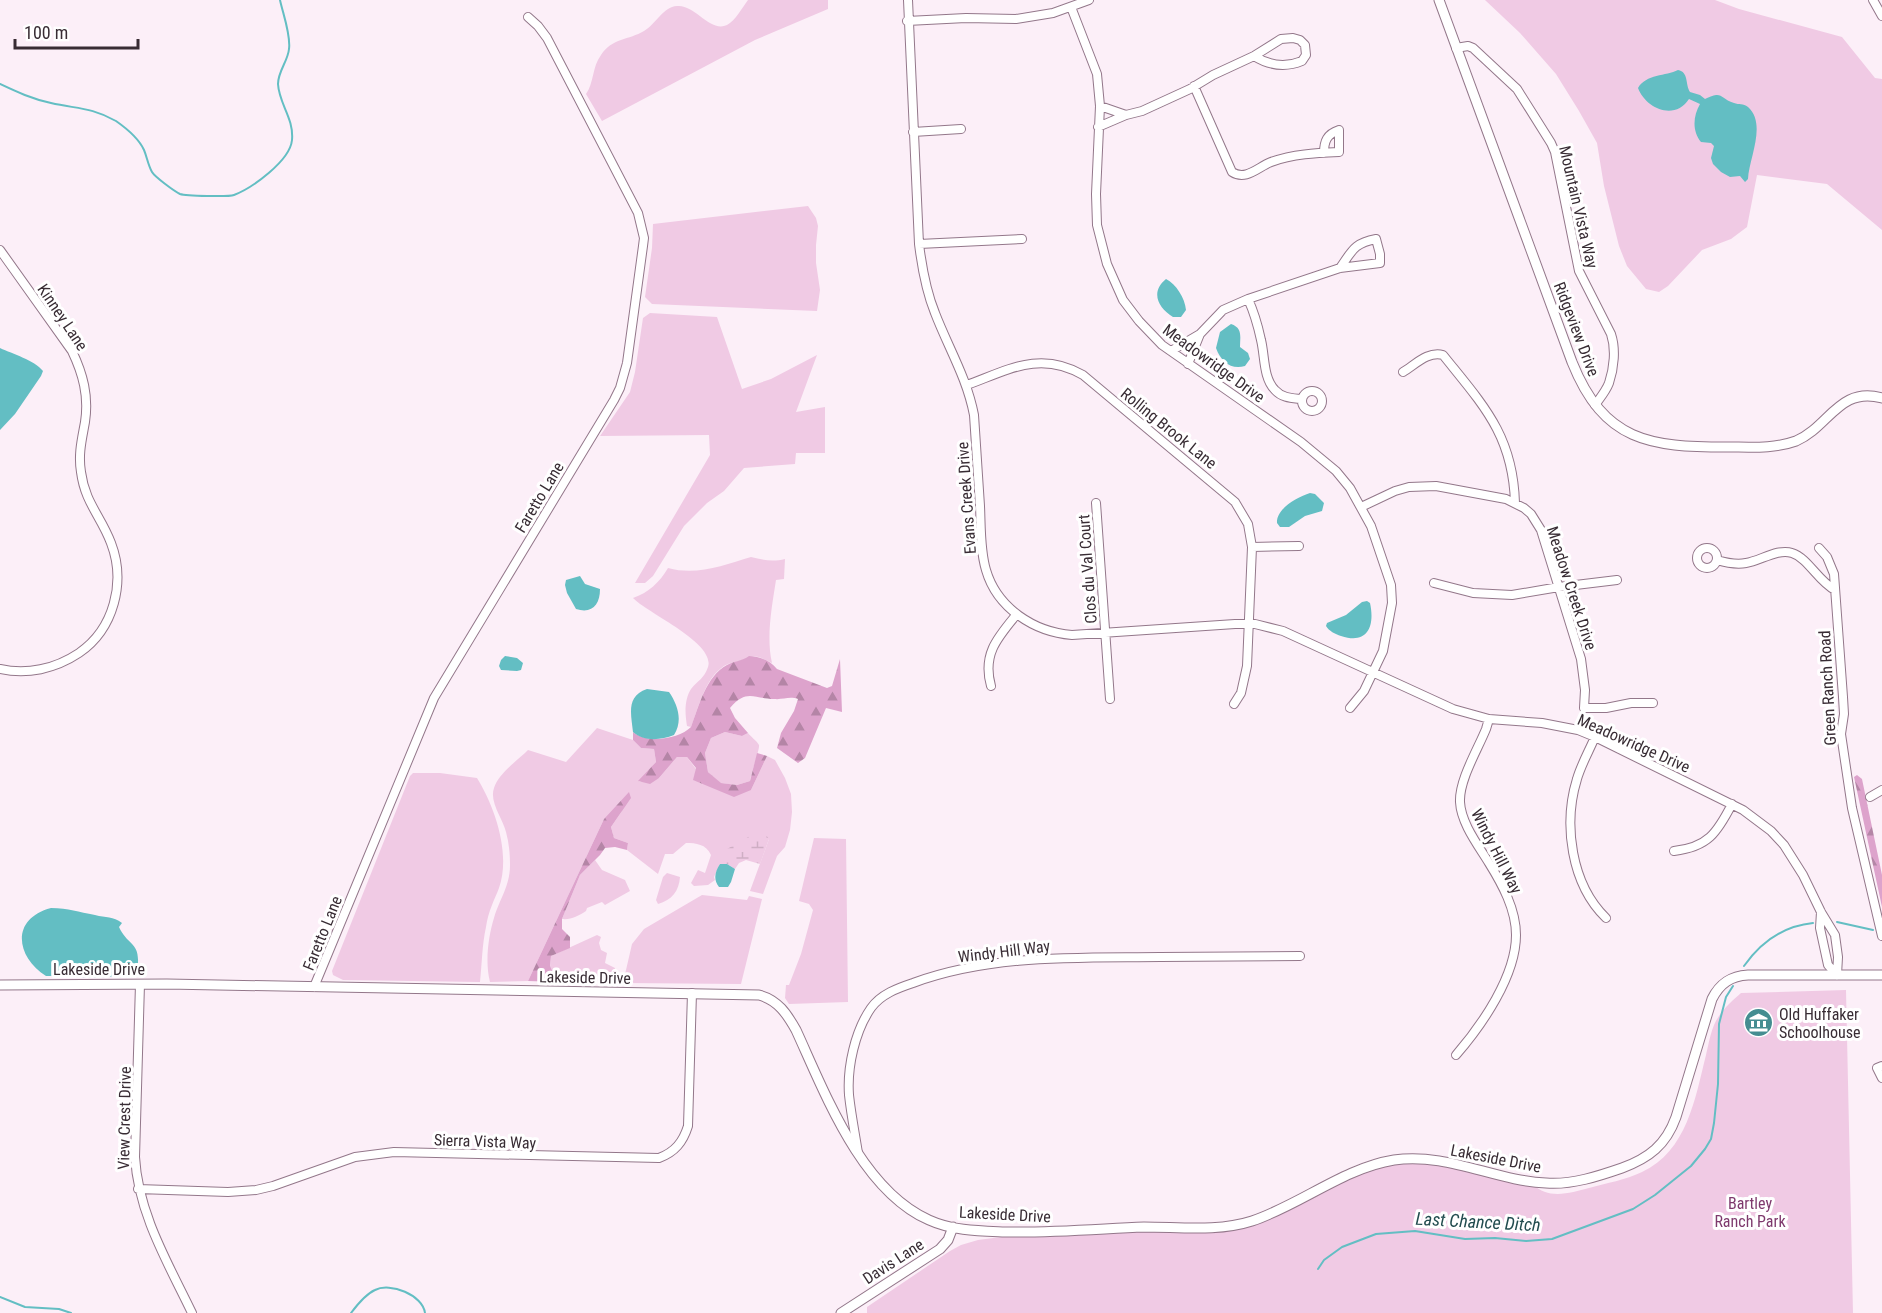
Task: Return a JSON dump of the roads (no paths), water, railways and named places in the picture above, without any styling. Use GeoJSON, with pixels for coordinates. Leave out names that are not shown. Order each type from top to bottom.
{"type":"FeatureCollection","features":[{"type":"Feature","properties":{"kind":"street","name":"Evans Creek Drive"},"geometry":{"type":"LineString","coordinates":[[908,0],[907,21],[919,244],[928,294],[934,313],[967,385],[974,415],[983,558],[995,589],[1017,614],[1034,626],[1058,634],[1248,624],[1284,631],[1376,674]]}},
{"type":"Feature","properties":{"kind":"street"},"geometry":{"type":"LineString","coordinates":[[907,21],[1035,17],[1089,0]]}},
{"type":"Feature","properties":{"kind":"street","name":"Ridgeview Drive"},"geometry":{"type":"LineString","coordinates":[[1439,0],[1572,362],[1584,390],[1603,414],[1622,429],[1657,443],[1683,447],[1765,447],[1779,446],[1804,437],[1851,399],[1862,395],[1882,398]]}},
{"type":"Feature","properties":{"kind":"street"},"geometry":{"type":"LineString","coordinates":[[1873,0],[1882,16]]}},
{"type":"Feature","properties":{"kind":"street","name":"Meadowridge Drive"},"geometry":{"type":"LineString","coordinates":[[1071,7],[1097,74],[1100,106],[1097,225],[1107,264],[1123,300],[1150,333],[1171,351],[1319,456],[1350,488],[1371,526],[1391,585],[1392,603],[1376,674],[1453,709],[1489,719],[1560,726],[1595,737],[1732,804],[1758,820],[1790,853],[1821,912]]}},
{"type":"Feature","properties":{"kind":"street","name":"Faretto Lane"},"geometry":{"type":"LineString","coordinates":[[314,987],[434,698],[614,400],[627,363],[644,238],[639,213],[547,38],[528,17]]}},
{"type":"Feature","properties":{"kind":"street"},"geometry":{"type":"LineString","coordinates":[[1098,127],[1126,115],[1143,111],[1254,56],[1281,39],[1300,40],[1306,50],[1302,61],[1287,66],[1264,62],[1254,56]]}},
{"type":"Feature","properties":{"kind":"street","name":"Mountain Vista Way"},"geometry":{"type":"LineString","coordinates":[[1456,48],[1468,46],[1473,48],[1512,84],[1555,152],[1579,271],[1614,343],[1615,352],[1608,385],[1595,405]]}},
{"type":"Feature","properties":{"kind":"street"},"geometry":{"type":"LineString","coordinates":[[1194,86],[1232,172],[1238,176],[1286,157],[1324,153]]}},
{"type":"Feature","properties":{"kind":"street"},"geometry":{"type":"LineString","coordinates":[[1100,106],[1126,115]]}},
{"type":"Feature","properties":{"kind":"street"},"geometry":{"type":"LineString","coordinates":[[913,132],[962,129]]}},
{"type":"Feature","properties":{"kind":"street"},"geometry":{"type":"LineString","coordinates":[[919,244],[1022,239]]}},
{"type":"Feature","properties":{"kind":"street"},"geometry":{"type":"LineString","coordinates":[[1171,351],[1200,334],[1223,310],[1248,299],[1340,268],[1380,263],[1376,239],[1362,241],[1354,247],[1340,268]]}},
{"type":"Feature","properties":{"kind":"street","name":"Kinney Lane"},"geometry":{"type":"LineString","coordinates":[[0,250],[72,351],[79,366],[86,406],[80,444],[80,471],[91,506],[111,542],[118,577],[115,602],[110,616],[102,630],[86,648],[65,661],[43,669],[16,671],[0,669]]}},
{"type":"Feature","properties":{"kind":"street"},"geometry":{"type":"LineString","coordinates":[[1248,299],[1258,329],[1270,384],[1283,396],[1301,399]]}},
{"type":"Feature","properties":{"kind":"street"},"geometry":{"type":"LineString","coordinates":[[1188,364],[1200,334]]}},
{"type":"Feature","properties":{"kind":"street"},"geometry":{"type":"LineString","coordinates":[[1403,372],[1435,353],[1443,355],[1484,406],[1497,428],[1507,449],[1515,503]]}},
{"type":"Feature","properties":{"kind":"street","name":"Rolling Brook Lane"},"geometry":{"type":"LineString","coordinates":[[967,385],[1026,364],[1051,363],[1073,369],[1235,502],[1245,518],[1252,547],[1247,666],[1241,693],[1234,704]]}},
{"type":"Feature","properties":{"kind":"street","name":"Meadow Creek Drive"},"geometry":{"type":"LineString","coordinates":[[1361,507],[1395,490],[1422,485],[1506,499],[1524,508],[1541,530],[1581,659],[1585,690],[1584,708],[1606,708],[1631,703],[1653,704]]}},
{"type":"Feature","properties":{"kind":"street","name":"Clos du Val Court"},"geometry":{"type":"LineString","coordinates":[[1096,504],[1110,699]]}},
{"type":"Feature","properties":{"kind":"street"},"geometry":{"type":"LineString","coordinates":[[1252,547],[1299,546]]}},
{"type":"Feature","properties":{"kind":"street","name":"Green Ranch Road"},"geometry":{"type":"LineString","coordinates":[[1819,548],[1831,565],[1834,574],[1844,706],[1842,742],[1852,808],[1882,936]]}},
{"type":"Feature","properties":{"kind":"street"},"geometry":{"type":"LineString","coordinates":[[1717,560],[1739,564],[1788,552],[1800,558],[1826,585],[1835,590]]}},
{"type":"Feature","properties":{"kind":"street"},"geometry":{"type":"LineString","coordinates":[[1434,583],[1473,593],[1493,595],[1531,593],[1559,586],[1617,580]]}},
{"type":"Feature","properties":{"kind":"street"},"geometry":{"type":"LineString","coordinates":[[991,686],[988,676],[990,653],[1000,634],[1017,614]]}},
{"type":"Feature","properties":{"kind":"street"},"geometry":{"type":"LineString","coordinates":[[1350,708],[1376,674]]}},
{"type":"Feature","properties":{"kind":"street","name":"Windy Hill Way"},"geometry":{"type":"LineString","coordinates":[[1456,1055],[1476,1032],[1506,978],[1516,934],[1510,904],[1500,880],[1463,818],[1460,804],[1460,792],[1489,719]]}},
{"type":"Feature","properties":{"kind":"street"},"geometry":{"type":"LineString","coordinates":[[1595,737],[1576,780],[1570,831],[1581,879],[1595,908],[1606,918]]}},
{"type":"Feature","properties":{"kind":"street"},"geometry":{"type":"LineString","coordinates":[[1870,797],[1882,790]]}},
{"type":"Feature","properties":{"kind":"street"},"geometry":{"type":"LineString","coordinates":[[1674,851],[1684,850],[1705,842],[1722,824],[1732,804]]}},
{"type":"Feature","properties":{"kind":"street"},"geometry":{"type":"LineString","coordinates":[[1821,912],[1820,928],[1828,965],[1838,975]]}},
{"type":"Feature","properties":{"kind":"street"},"geometry":{"type":"LineString","coordinates":[[1821,912],[1834,935],[1839,957],[1838,975]]}},
{"type":"Feature","properties":{"kind":"street","name":"Windy Hill Way"},"geometry":{"type":"LineString","coordinates":[[859,1154],[849,1098],[851,1062],[867,1015],[876,1003],[891,992],[924,979],[954,971],[1028,959],[1300,956]]}},
{"type":"Feature","properties":{"kind":"street","name":"Lakeside Drive"},"geometry":{"type":"LineString","coordinates":[[0,985],[140,984],[759,995],[777,1004],[786,1013],[842,1127],[885,1188],[906,1208],[931,1221],[975,1231],[1054,1232],[1144,1227],[1233,1226],[1259,1218],[1367,1168],[1399,1160],[1435,1161],[1542,1183],[1566,1182],[1600,1174],[1644,1158],[1665,1140],[1676,1117],[1712,999],[1723,983],[1742,975],[1882,975]]}},
{"type":"Feature","properties":{"kind":"street","name":"View Crest Drive"},"geometry":{"type":"LineString","coordinates":[[140,984],[135,1157],[138,1190],[148,1220],[192,1313]]}},
{"type":"Feature","properties":{"kind":"street","name":"Sierra Vista Way"},"geometry":{"type":"LineString","coordinates":[[138,1190],[228,1192],[256,1190],[355,1156],[384,1152],[651,1159],[668,1155],[681,1143],[688,1126],[692,993]]}},
{"type":"Feature","properties":{"kind":"street"},"geometry":{"type":"LineString","coordinates":[[1880,1067],[1882,1078]]}},
{"type":"Feature","properties":{"kind":"street","name":"Davis Lane"},"geometry":{"type":"LineString","coordinates":[[841,1313],[940,1249],[948,1240],[953,1227]]}},
{"type":"Feature","properties":{"kind":"water"},"geometry":{"type":"Polygon","coordinates":[[[1678,70],[1684,73],[1690,92],[1705,99],[1715,95],[1721,96],[1748,107],[1753,114],[1756,122],[1756,142],[1748,179],[1745,182],[1740,176],[1730,177],[1721,172],[1713,164],[1711,158],[1714,146],[1711,143],[1701,142],[1698,138],[1695,118],[1700,104],[1689,99],[1676,110],[1661,110],[1647,102],[1638,88],[1646,80],[1678,70]]]}},
{"type":"Feature","properties":{"kind":"water"},"geometry":{"type":"Polygon","coordinates":[[[1166,279],[1176,288],[1184,301],[1186,310],[1181,317],[1173,317],[1163,309],[1158,300],[1158,289],[1166,279]]]}},
{"type":"Feature","properties":{"kind":"water"},"geometry":{"type":"Polygon","coordinates":[[[1231,324],[1239,330],[1240,347],[1248,353],[1250,359],[1245,366],[1235,367],[1227,364],[1216,348],[1220,332],[1231,324]]]}},
{"type":"Feature","properties":{"kind":"water"},"geometry":{"type":"Polygon","coordinates":[[[0,348],[29,360],[43,371],[15,414],[0,430],[0,348]]]}},
{"type":"Feature","properties":{"kind":"water"},"geometry":{"type":"Polygon","coordinates":[[[1310,493],[1315,494],[1324,503],[1322,511],[1305,516],[1289,527],[1280,527],[1277,523],[1278,518],[1284,508],[1299,497],[1310,493]]]}},
{"type":"Feature","properties":{"kind":"water"},"geometry":{"type":"Polygon","coordinates":[[[580,576],[585,584],[600,589],[597,604],[591,609],[576,609],[567,593],[566,580],[580,576]]]}},
{"type":"Feature","properties":{"kind":"water"},"geometry":{"type":"Polygon","coordinates":[[[1362,602],[1370,603],[1371,619],[1368,632],[1363,636],[1350,638],[1341,636],[1326,626],[1327,623],[1346,615],[1362,602]]]}},
{"type":"Feature","properties":{"kind":"water"},"geometry":{"type":"Polygon","coordinates":[[[505,656],[517,658],[523,663],[521,670],[501,670],[499,666],[505,656]]]}},
{"type":"Feature","properties":{"kind":"water"},"geometry":{"type":"Polygon","coordinates":[[[647,689],[669,692],[672,697],[679,719],[674,735],[653,739],[633,732],[631,706],[636,696],[647,689]]]}},
{"type":"Feature","properties":{"kind":"water"},"geometry":{"type":"Polygon","coordinates":[[[720,864],[727,864],[735,869],[728,887],[719,887],[716,881],[716,873],[720,864]]]}},
{"type":"Feature","properties":{"kind":"water"},"geometry":{"type":"Polygon","coordinates":[[[51,908],[68,909],[116,919],[122,923],[119,927],[138,954],[137,971],[106,977],[46,976],[28,959],[22,939],[23,929],[29,921],[38,913],[51,908]]]}},
{"type":"Feature","properties":{"kind":"waterway"},"geometry":{"type":"LineString","coordinates":[[0,84],[37,99],[91,111],[116,121],[139,142],[152,172],[180,194],[234,195],[260,180],[278,165],[290,148],[292,140],[291,125],[278,84],[289,43],[280,0]]}},
{"type":"Feature","properties":{"kind":"waterway","name":"Last Chance Ditch"},"geometry":{"type":"LineString","coordinates":[[1837,922],[1873,930]]}},
{"type":"Feature","properties":{"kind":"waterway","name":"Last Chance Ditch"},"geometry":{"type":"LineString","coordinates":[[1744,966],[1765,943],[1782,932],[1813,923]]}},
{"type":"Feature","properties":{"kind":"waterway","name":"Last Chance Ditch"},"geometry":{"type":"LineString","coordinates":[[1318,1269],[1324,1260],[1342,1247],[1376,1234],[1415,1231],[1465,1239],[1495,1238],[1526,1241],[1552,1239],[1633,1209],[1655,1195],[1691,1166],[1711,1139],[1718,1084],[1719,1024],[1726,997],[1733,986]]}},
{"type":"Feature","properties":{"kind":"waterway","name":"Last Chance Ditch"},"geometry":{"type":"LineString","coordinates":[[351,1313],[362,1300],[381,1288],[405,1292],[418,1301],[425,1313]]}},
{"type":"Feature","properties":{"kind":"waterway","name":"Last Chance Ditch"},"geometry":{"type":"LineString","coordinates":[[0,1297],[25,1307],[59,1309],[71,1313]]}},
{"type":"Feature","properties":{"kind":"place","name":"Old Huffaker Schoolhouse"},"geometry":{"type":"Point","coordinates":[1758,1023]}},
{"type":"Feature","properties":{"kind":"park label","name":"Bartley Ranch Park"},"geometry":{"type":"Point","coordinates":[1750,1212]}}]}
